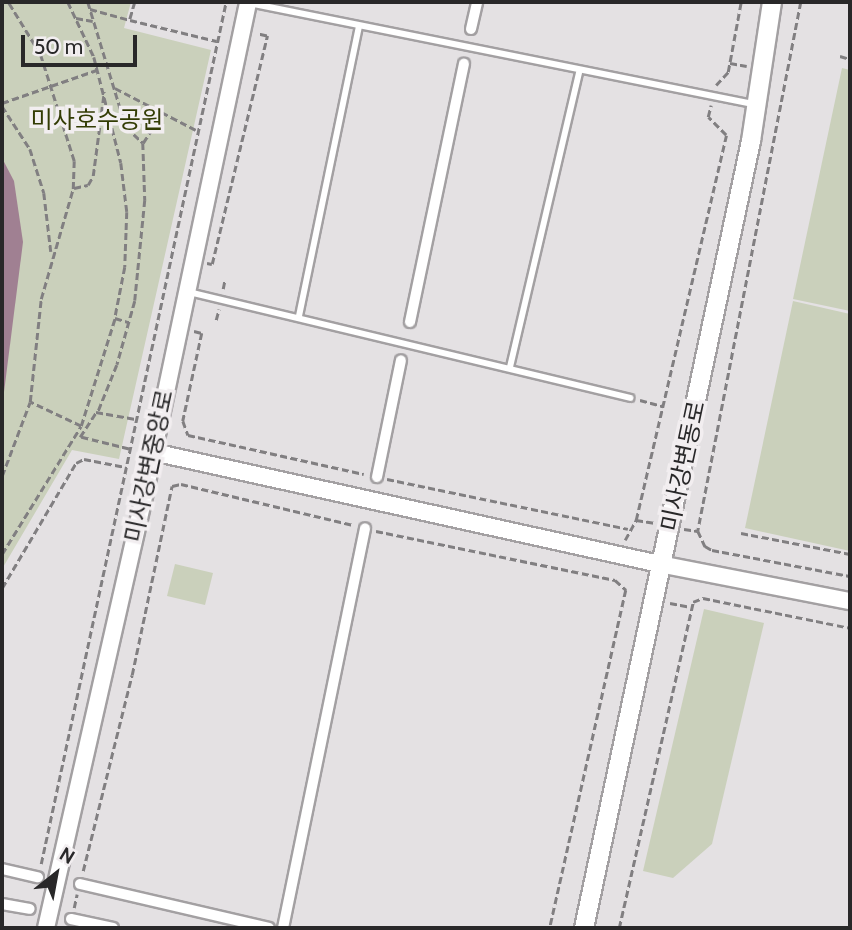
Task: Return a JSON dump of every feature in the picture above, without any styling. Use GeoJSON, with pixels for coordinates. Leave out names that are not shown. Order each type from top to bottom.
{"type":"FeatureCollection","features":[{"type":"Feature","properties":{"kind":"main road","name":"미사강변동로"},"geometry":{"type":"LineString","coordinates":[[584,928],[664,565],[751,141],[753,104],[772,2]]}},
{"type":"Feature","properties":{"kind":"street","name":"미사강변중앙로"},"geometry":{"type":"LineString","coordinates":[[47,928],[153,452],[248,2]]}},
{"type":"Feature","properties":{"kind":"street"},"geometry":{"type":"LineString","coordinates":[[471,29],[477,2]]}},
{"type":"Feature","properties":{"kind":"street"},"geometry":{"type":"LineString","coordinates":[[410,322],[464,64]]}},
{"type":"Feature","properties":{"kind":"street"},"geometry":{"type":"LineString","coordinates":[[377,477],[401,360]]}},
{"type":"Feature","properties":{"kind":"street"},"geometry":{"type":"LineString","coordinates":[[153,452],[664,565],[850,601]]}},
{"type":"Feature","properties":{"kind":"street"},"geometry":{"type":"LineString","coordinates":[[283,928],[365,528]]}},
{"type":"Feature","properties":{"kind":"street"},"geometry":{"type":"LineString","coordinates":[[2,869],[38,877]]}},
{"type":"Feature","properties":{"kind":"street"},"geometry":{"type":"LineString","coordinates":[[80,884],[269,928]]}},
{"type":"Feature","properties":{"kind":"street"},"geometry":{"type":"LineString","coordinates":[[2,904],[30,909]]}},
{"type":"Feature","properties":{"kind":"street"},"geometry":{"type":"LineString","coordinates":[[72,919],[113,928]]}},
{"type":"Feature","properties":{"kind":"lane"},"geometry":{"type":"LineString","coordinates":[[248,2],[579,72],[753,104]]}},
{"type":"Feature","properties":{"kind":"lane"},"geometry":{"type":"LineString","coordinates":[[299,316],[359,26]]}},
{"type":"Feature","properties":{"kind":"lane"},"geometry":{"type":"LineString","coordinates":[[510,367],[579,72]]}},
{"type":"Feature","properties":{"kind":"lane"},"geometry":{"type":"LineString","coordinates":[[186,291],[299,316],[630,398]]}},
{"type":"Feature","properties":{"kind":"path"},"geometry":{"type":"LineString","coordinates":[[2,476],[30,402],[41,299],[73,189],[74,161],[40,54],[8,2]]}},
{"type":"Feature","properties":{"kind":"path"},"geometry":{"type":"LineString","coordinates":[[2,554],[81,426],[115,318],[125,267],[127,212],[116,129],[98,69],[68,2]]}},
{"type":"Feature","properties":{"kind":"path"},"geometry":{"type":"LineString","coordinates":[[88,2],[126,127],[143,143]]}},
{"type":"Feature","properties":{"kind":"path"},"geometry":{"type":"LineString","coordinates":[[130,20],[135,2]]}},
{"type":"Feature","properties":{"kind":"path"},"geometry":{"type":"LineString","coordinates":[[38,877],[196,130],[226,2]]}},
{"type":"Feature","properties":{"kind":"path"},"geometry":{"type":"LineString","coordinates":[[717,81],[728,72],[741,2]]}},
{"type":"Feature","properties":{"kind":"path"},"geometry":{"type":"LineString","coordinates":[[801,2],[698,531],[712,550],[850,576]]}},
{"type":"Feature","properties":{"kind":"path"},"geometry":{"type":"LineString","coordinates":[[90,9],[217,41]]}},
{"type":"Feature","properties":{"kind":"path"},"geometry":{"type":"LineString","coordinates":[[76,18],[94,22]]}},
{"type":"Feature","properties":{"kind":"path"},"geometry":{"type":"LineString","coordinates":[[212,264],[267,36]]}},
{"type":"Feature","properties":{"kind":"path"},"geometry":{"type":"LineString","coordinates":[[840,56],[850,59]]}},
{"type":"Feature","properties":{"kind":"path"},"geometry":{"type":"LineString","coordinates":[[51,259],[44,193],[30,149],[2,104],[98,69]]}},
{"type":"Feature","properties":{"kind":"path"},"geometry":{"type":"LineString","coordinates":[[115,88],[161,115],[196,130]]}},
{"type":"Feature","properties":{"kind":"path"},"geometry":{"type":"LineString","coordinates":[[73,189],[88,185],[93,176],[104,89]]}},
{"type":"Feature","properties":{"kind":"path"},"geometry":{"type":"LineString","coordinates":[[129,449],[80,437],[98,412],[129,323],[142,248],[143,143],[161,115]]}},
{"type":"Feature","properties":{"kind":"path"},"geometry":{"type":"LineString","coordinates":[[202,333],[183,421],[192,438],[631,528],[663,406],[726,135],[708,117]]}},
{"type":"Feature","properties":{"kind":"path"},"geometry":{"type":"LineString","coordinates":[[116,129],[126,127]]}},
{"type":"Feature","properties":{"kind":"path"},"geometry":{"type":"LineString","coordinates":[[115,318],[129,323]]}},
{"type":"Feature","properties":{"kind":"path"},"geometry":{"type":"LineString","coordinates":[[630,398],[663,406]]}},
{"type":"Feature","properties":{"kind":"path"},"geometry":{"type":"LineString","coordinates":[[30,402],[81,426]]}},
{"type":"Feature","properties":{"kind":"path"},"geometry":{"type":"LineString","coordinates":[[98,412],[135,419]]}},
{"type":"Feature","properties":{"kind":"path"},"geometry":{"type":"LineString","coordinates":[[2,588],[76,463],[84,459],[125,467]]}},
{"type":"Feature","properties":{"kind":"path"},"geometry":{"type":"LineString","coordinates":[[72,919],[132,675],[172,486],[181,484],[365,528],[615,580],[626,590],[551,928]]}},
{"type":"Feature","properties":{"kind":"path"},"geometry":{"type":"LineString","coordinates":[[741,533],[850,554]]}},
{"type":"Feature","properties":{"kind":"path"},"geometry":{"type":"LineString","coordinates":[[619,928],[693,603],[703,598],[850,628]]}},
{"type":"Feature","properties":{"kind":"green space","name":"미사호수공원"},"geometry":{"type":"Polygon","coordinates":[[[2,2],[131,2],[124,28],[211,50],[119,459],[72,450],[2,569],[2,2]]]}},
{"type":"Feature","properties":{"kind":"green space"},"geometry":{"type":"Polygon","coordinates":[[[842,68],[850,70],[850,311],[793,299],[842,68]]]}},
{"type":"Feature","properties":{"kind":"green space"},"geometry":{"type":"Polygon","coordinates":[[[793,301],[850,314],[850,551],[745,528],[793,301]]]}},
{"type":"Feature","properties":{"kind":"green space"},"geometry":{"type":"Polygon","coordinates":[[[175,564],[213,573],[205,605],[167,596],[175,564]]]}},
{"type":"Feature","properties":{"kind":"green space"},"geometry":{"type":"Polygon","coordinates":[[[704,609],[764,623],[712,844],[673,878],[643,871],[704,609]]]}},
{"type":"Feature","properties":{"kind":"shaded area"},"geometry":{"type":"Polygon","coordinates":[[[2,158],[14,181],[23,242],[2,408],[2,158]]]}}]}
